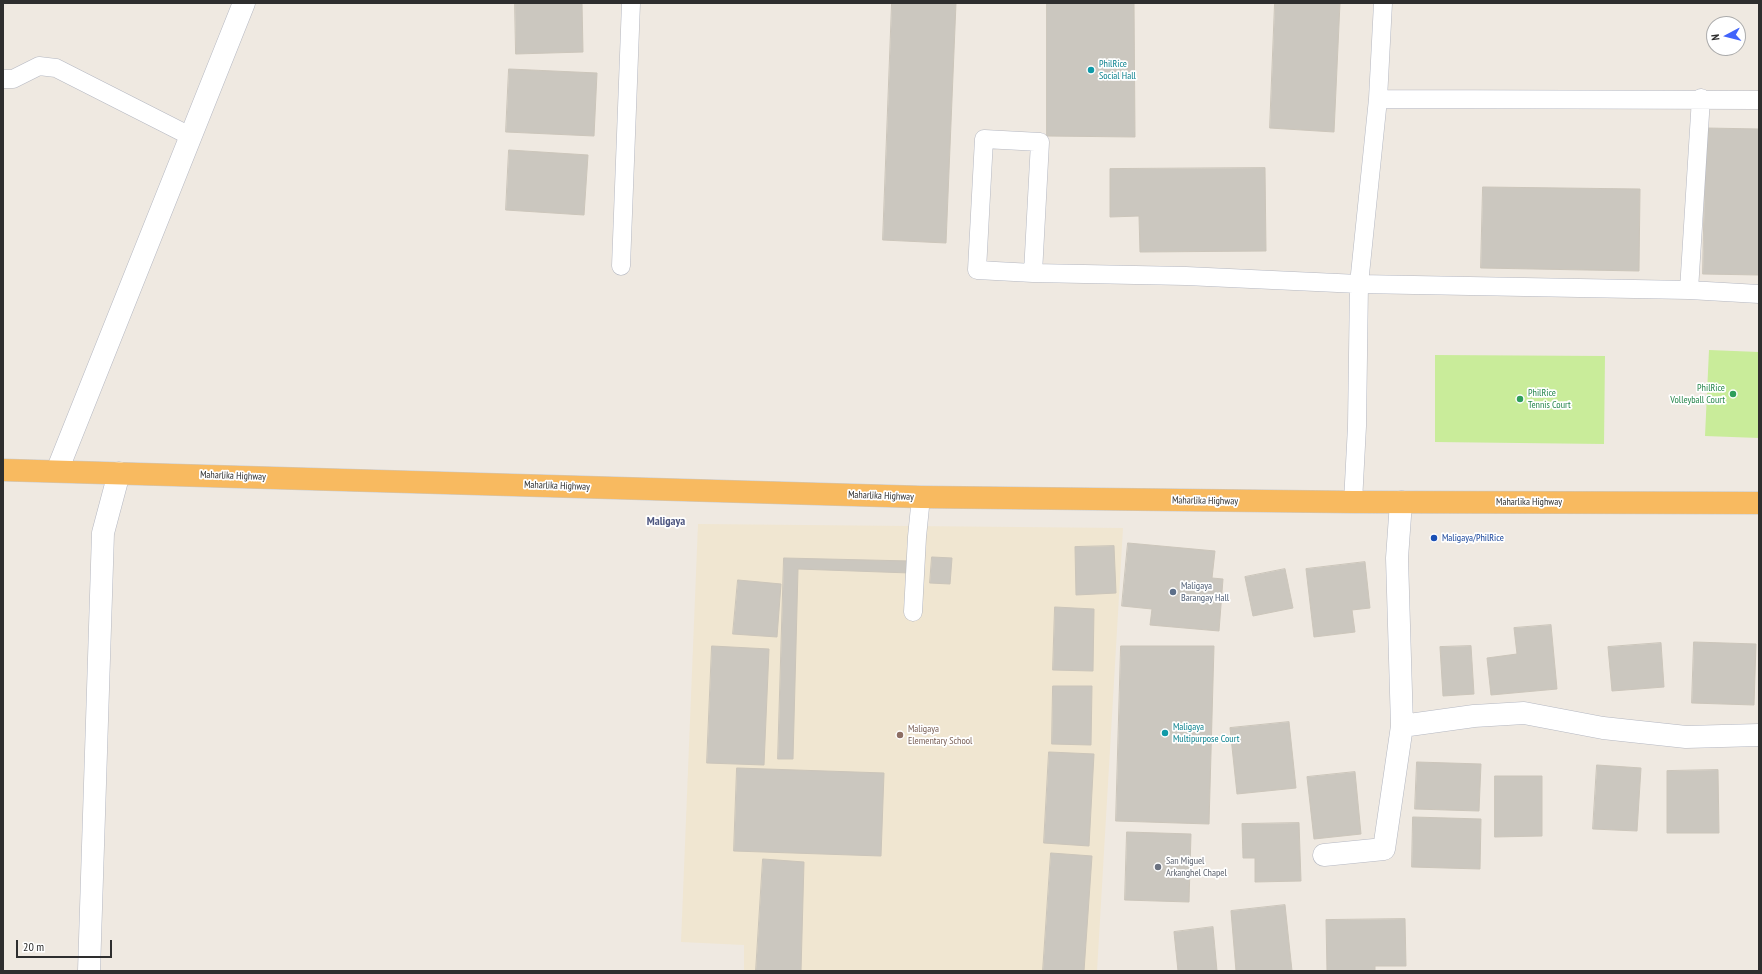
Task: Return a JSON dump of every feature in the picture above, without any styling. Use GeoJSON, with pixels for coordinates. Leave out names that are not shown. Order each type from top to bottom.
{"type":"FeatureCollection","features":[{"type":"Feature","properties":{"kind":"highway","name":"Maharlika Highway"},"geometry":{"type":"LineString","coordinates":[[3,470],[921,498],[1353,502],[1759,503]]}},
{"type":"Feature","properties":{"kind":"street"},"geometry":{"type":"LineString","coordinates":[[57,471],[244,3]]}},
{"type":"Feature","properties":{"kind":"street"},"geometry":{"type":"LineString","coordinates":[[89,971],[103,533],[119,473]]}},
{"type":"Feature","properties":{"kind":"street"},"geometry":{"type":"LineString","coordinates":[[1324,855],[1384,849],[1402,726],[1397,558],[1401,502]]}},
{"type":"Feature","properties":{"kind":"street"},"geometry":{"type":"LineString","coordinates":[[1402,726],[1474,716],[1524,713],[1603,728],[1679,736],[1759,735]]}},
{"type":"Feature","properties":{"kind":"lane"},"geometry":{"type":"LineString","coordinates":[[621,266],[631,3]]}},
{"type":"Feature","properties":{"kind":"lane"},"geometry":{"type":"LineString","coordinates":[[1353,502],[1359,284],[1378,99],[1383,3]]}},
{"type":"Feature","properties":{"kind":"lane"},"geometry":{"type":"LineString","coordinates":[[3,79],[13,79],[39,66],[56,68],[190,136]]}},
{"type":"Feature","properties":{"kind":"lane"},"geometry":{"type":"LineString","coordinates":[[1378,99],[1701,98],[1759,100]]}},
{"type":"Feature","properties":{"kind":"lane"},"geometry":{"type":"LineString","coordinates":[[1689,290],[1701,98]]}},
{"type":"Feature","properties":{"kind":"lane"},"geometry":{"type":"LineString","coordinates":[[1033,273],[1040,142],[984,138],[977,270],[1033,273],[1186,276],[1359,284],[1689,290],[1759,294]]}},
{"type":"Feature","properties":{"kind":"lane"},"geometry":{"type":"LineString","coordinates":[[913,612],[917,537],[921,498]]}},
{"type":"Feature","properties":{"kind":"shaded area","name":"Maligaya Elementary School"},"geometry":{"type":"Polygon","coordinates":[[[698,524],[1123,528],[1097,971],[744,971],[744,945],[681,942],[698,524]]]}},
{"type":"Feature","properties":{"kind":"green space","name":"PhilRice Volleyball Court"},"geometry":{"type":"Polygon","coordinates":[[[1709,350],[1759,352],[1759,438],[1705,436],[1709,350]]]}},
{"type":"Feature","properties":{"kind":"green space","name":"PhilRice Tennis Court"},"geometry":{"type":"Polygon","coordinates":[[[1435,355],[1605,356],[1604,444],[1435,442],[1435,355]]]}},
{"type":"Feature","properties":{"kind":"building"},"geometry":{"type":"Polygon","coordinates":[[[515,3],[582,3],[583,52],[516,54],[515,3]]]}},
{"type":"Feature","properties":{"kind":"building"},"geometry":{"type":"Polygon","coordinates":[[[892,3],[956,3],[946,243],[883,240],[892,3]]]}},
{"type":"Feature","properties":{"kind":"building","name":"PhilRice Social Hall"},"geometry":{"type":"Polygon","coordinates":[[[1047,3],[1134,3],[1135,137],[1047,136],[1047,3]]]}},
{"type":"Feature","properties":{"kind":"building"},"geometry":{"type":"Polygon","coordinates":[[[1275,3],[1340,3],[1334,132],[1270,128],[1275,3]]]}},
{"type":"Feature","properties":{"kind":"building"},"geometry":{"type":"Polygon","coordinates":[[[509,69],[597,73],[594,136],[506,132],[509,69]]]}},
{"type":"Feature","properties":{"kind":"building"},"geometry":{"type":"Polygon","coordinates":[[[1706,128],[1759,129],[1759,275],[1703,274],[1706,128]]]}},
{"type":"Feature","properties":{"kind":"building"},"geometry":{"type":"Polygon","coordinates":[[[509,150],[588,155],[584,215],[506,210],[509,150]]]}},
{"type":"Feature","properties":{"kind":"building"},"geometry":{"type":"Polygon","coordinates":[[[1265,168],[1266,251],[1140,252],[1139,216],[1110,217],[1110,169],[1265,168]]]}},
{"type":"Feature","properties":{"kind":"building"},"geometry":{"type":"Polygon","coordinates":[[[1483,187],[1640,189],[1639,271],[1481,268],[1483,187]]]}},
{"type":"Feature","properties":{"kind":"building","name":"Maligaya Barangay Hall"},"geometry":{"type":"Polygon","coordinates":[[[1128,543],[1215,551],[1212,578],[1223,579],[1219,631],[1150,625],[1152,609],[1122,606],[1128,543]]]}},
{"type":"Feature","properties":{"kind":"building"},"geometry":{"type":"Polygon","coordinates":[[[1114,546],[1116,593],[1076,595],[1075,547],[1114,546]]]}},
{"type":"Feature","properties":{"kind":"building"},"geometry":{"type":"Polygon","coordinates":[[[932,557],[952,558],[950,584],[930,583],[932,557]]]}},
{"type":"Feature","properties":{"kind":"building"},"geometry":{"type":"Polygon","coordinates":[[[784,558],[910,561],[910,573],[798,569],[793,759],[778,759],[784,558]]]}},
{"type":"Feature","properties":{"kind":"building"},"geometry":{"type":"Polygon","coordinates":[[[1365,562],[1370,608],[1352,610],[1355,632],[1314,637],[1306,569],[1365,562]]]}},
{"type":"Feature","properties":{"kind":"building"},"geometry":{"type":"Polygon","coordinates":[[[1285,569],[1293,608],[1253,616],[1245,577],[1285,569]]]}},
{"type":"Feature","properties":{"kind":"building"},"geometry":{"type":"Polygon","coordinates":[[[738,580],[781,584],[777,637],[733,634],[738,580]]]}},
{"type":"Feature","properties":{"kind":"building"},"geometry":{"type":"Polygon","coordinates":[[[1055,607],[1094,609],[1093,671],[1053,670],[1055,607]]]}},
{"type":"Feature","properties":{"kind":"building"},"geometry":{"type":"Polygon","coordinates":[[[1551,625],[1557,689],[1491,695],[1487,658],[1517,654],[1514,628],[1551,625]]]}},
{"type":"Feature","properties":{"kind":"building"},"geometry":{"type":"Polygon","coordinates":[[[1694,642],[1756,644],[1754,705],[1692,703],[1694,642]]]}},
{"type":"Feature","properties":{"kind":"building"},"geometry":{"type":"Polygon","coordinates":[[[1661,643],[1664,687],[1612,691],[1608,647],[1661,643]]]}},
{"type":"Feature","properties":{"kind":"building"},"geometry":{"type":"Polygon","coordinates":[[[712,646],[769,649],[764,765],[707,763],[712,646]]]}},
{"type":"Feature","properties":{"kind":"building","name":"Maligaya Multipurpose Court"},"geometry":{"type":"Polygon","coordinates":[[[1121,646],[1214,646],[1209,824],[1116,821],[1121,646]]]}},
{"type":"Feature","properties":{"kind":"building"},"geometry":{"type":"Polygon","coordinates":[[[1471,646],[1474,694],[1443,696],[1440,647],[1471,646]]]}},
{"type":"Feature","properties":{"kind":"building"},"geometry":{"type":"Polygon","coordinates":[[[1053,686],[1092,686],[1091,745],[1052,744],[1053,686]]]}},
{"type":"Feature","properties":{"kind":"building"},"geometry":{"type":"Polygon","coordinates":[[[1289,722],[1296,788],[1237,794],[1230,728],[1289,722]]]}},
{"type":"Feature","properties":{"kind":"building"},"geometry":{"type":"Polygon","coordinates":[[[1049,752],[1094,754],[1089,846],[1044,843],[1049,752]]]}},
{"type":"Feature","properties":{"kind":"building"},"geometry":{"type":"Polygon","coordinates":[[[1417,762],[1481,764],[1479,811],[1415,809],[1417,762]]]}},
{"type":"Feature","properties":{"kind":"building"},"geometry":{"type":"Polygon","coordinates":[[[1597,765],[1641,768],[1637,831],[1593,829],[1597,765]]]}},
{"type":"Feature","properties":{"kind":"building"},"geometry":{"type":"Polygon","coordinates":[[[737,768],[884,773],[881,856],[734,851],[737,768]]]}},
{"type":"Feature","properties":{"kind":"building"},"geometry":{"type":"Polygon","coordinates":[[[1718,770],[1719,833],[1667,833],[1667,771],[1718,770]]]}},
{"type":"Feature","properties":{"kind":"building"},"geometry":{"type":"Polygon","coordinates":[[[1355,772],[1361,834],[1314,839],[1307,777],[1355,772]]]}},
{"type":"Feature","properties":{"kind":"building"},"geometry":{"type":"Polygon","coordinates":[[[1495,776],[1542,776],[1542,836],[1495,837],[1495,776]]]}},
{"type":"Feature","properties":{"kind":"building"},"geometry":{"type":"Polygon","coordinates":[[[1413,817],[1481,819],[1480,869],[1412,867],[1413,817]]]}},
{"type":"Feature","properties":{"kind":"building"},"geometry":{"type":"Polygon","coordinates":[[[1299,823],[1301,881],[1255,882],[1255,858],[1243,858],[1242,824],[1299,823]]]}},
{"type":"Feature","properties":{"kind":"building","name":"San Miguel Arkanghel Chapel"},"geometry":{"type":"Polygon","coordinates":[[[1127,832],[1191,834],[1189,902],[1125,900],[1127,832]]]}},
{"type":"Feature","properties":{"kind":"building"},"geometry":{"type":"Polygon","coordinates":[[[1051,853],[1092,856],[1084,971],[1043,971],[1051,853]]]}},
{"type":"Feature","properties":{"kind":"building"},"geometry":{"type":"Polygon","coordinates":[[[763,859],[804,862],[801,971],[756,971],[763,859]]]}},
{"type":"Feature","properties":{"kind":"building"},"geometry":{"type":"Polygon","coordinates":[[[1285,905],[1292,971],[1236,971],[1231,911],[1285,905]]]}},
{"type":"Feature","properties":{"kind":"building"},"geometry":{"type":"Polygon","coordinates":[[[1405,919],[1406,966],[1375,966],[1375,971],[1327,971],[1326,920],[1405,919]]]}},
{"type":"Feature","properties":{"kind":"building"},"geometry":{"type":"Polygon","coordinates":[[[1213,927],[1217,971],[1178,971],[1174,932],[1213,927]]]}},
{"type":"Feature","properties":{"kind":"place","name":"PhilRice Social Hall"},"geometry":{"type":"Point","coordinates":[1091,70]}},
{"type":"Feature","properties":{"kind":"place","name":"PhilRice Volleyball Court"},"geometry":{"type":"Point","coordinates":[1733,394]}},
{"type":"Feature","properties":{"kind":"place","name":"PhilRice Tennis Court"},"geometry":{"type":"Point","coordinates":[1520,399]}},
{"type":"Feature","properties":{"kind":"place","name":"Maligaya/PhilRice"},"geometry":{"type":"Point","coordinates":[1434,538]}},
{"type":"Feature","properties":{"kind":"place","name":"Maligaya Barangay Hall"},"geometry":{"type":"Point","coordinates":[1173,592]}},
{"type":"Feature","properties":{"kind":"place","name":"Maligaya Multipurpose Court"},"geometry":{"type":"Point","coordinates":[1165,733]}},
{"type":"Feature","properties":{"kind":"place","name":"Maligaya Elementary School"},"geometry":{"type":"Point","coordinates":[900,735]}},
{"type":"Feature","properties":{"kind":"place","name":"San Miguel Arkanghel Chapel"},"geometry":{"type":"Point","coordinates":[1158,867]}},
{"type":"Feature","properties":{"kind":"district","name":"Maligaya"},"geometry":{"type":"Point","coordinates":[666,522]}}]}
